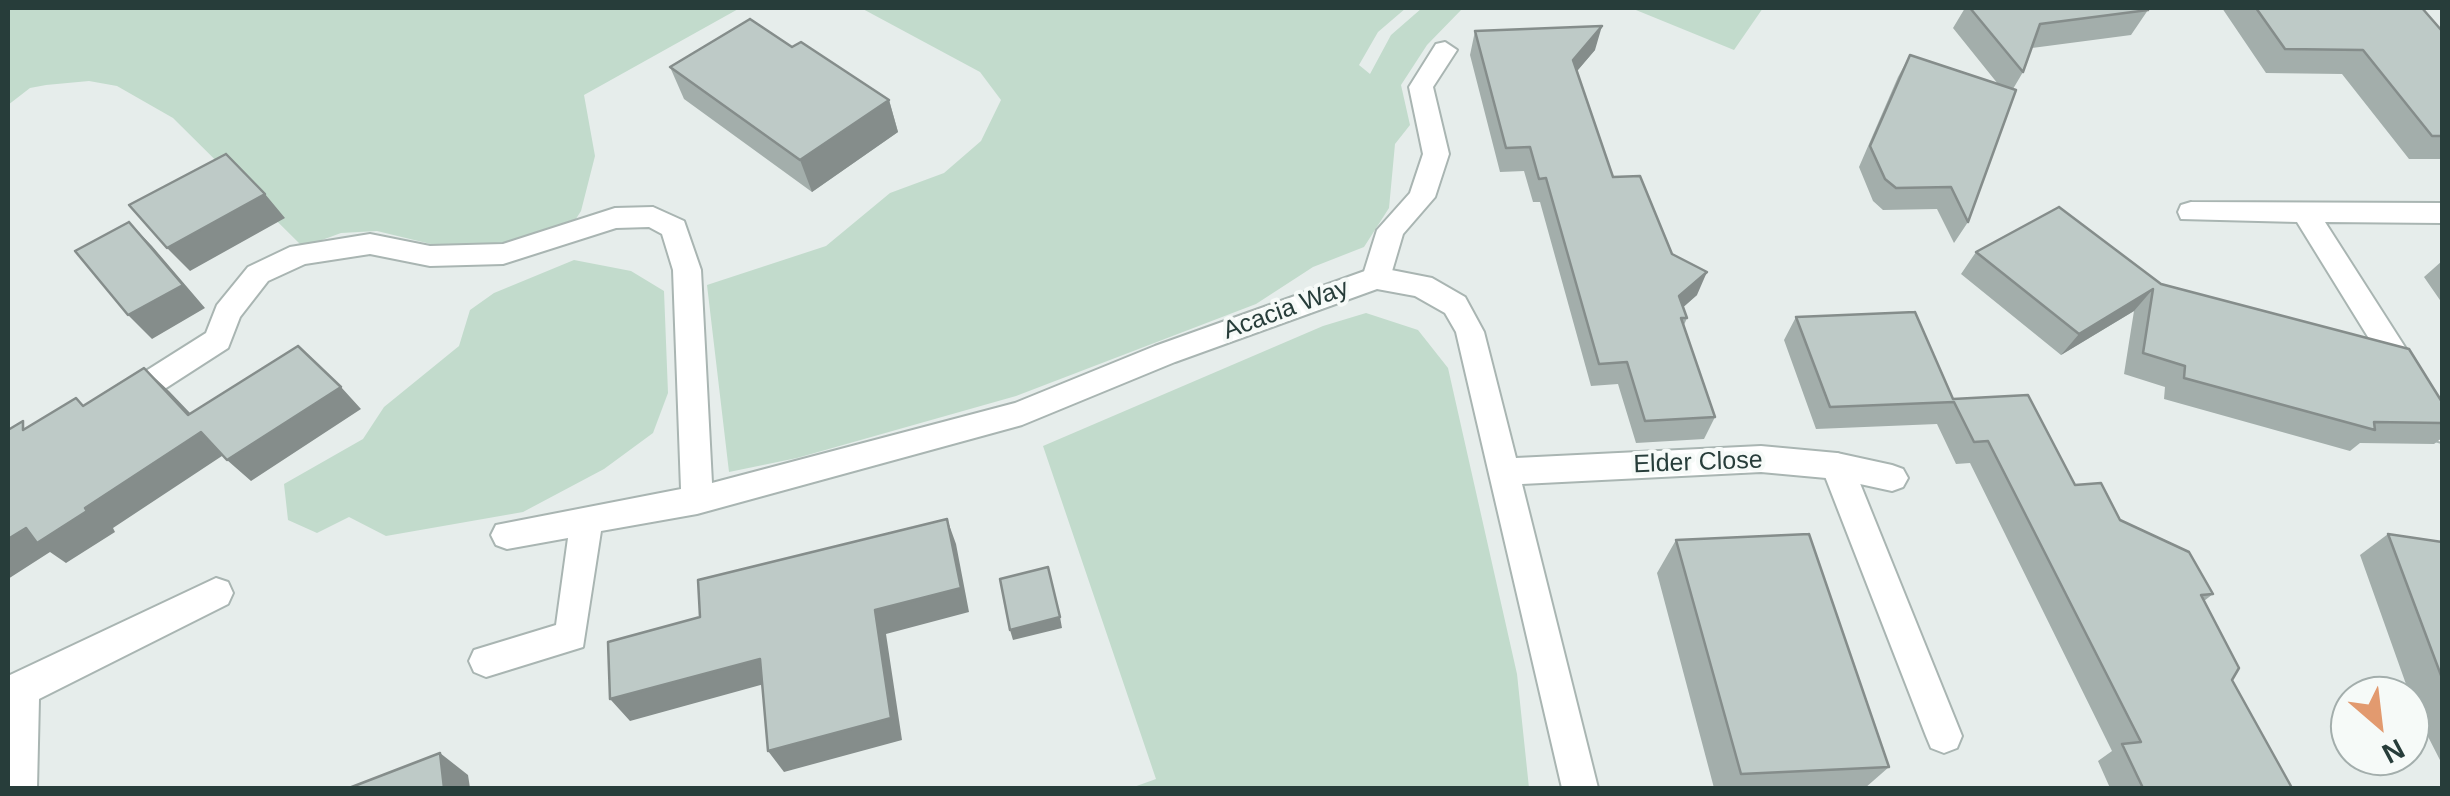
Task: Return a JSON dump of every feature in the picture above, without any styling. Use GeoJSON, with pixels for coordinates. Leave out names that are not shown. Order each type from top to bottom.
{"type":"FeatureCollection","features":[{"type":"Feature","properties":{"kind":"street"},"geometry":{"type":"LineString","coordinates":[[1376,278],[1391,230],[1422,197],[1436,154],[1421,87],[1445,50]]}},
{"type":"Feature","properties":{"kind":"street"},"geometry":{"type":"LineString","coordinates":[[2191,212],[2442,213]]}},
{"type":"Feature","properties":{"kind":"street"},"geometry":{"type":"LineString","coordinates":[[2304,212],[2442,430]]}},
{"type":"Feature","properties":{"kind":"street"},"geometry":{"type":"LineString","coordinates":[[140,388],[218,340],[227,313],[258,274],[300,254],[370,244],[430,256],[503,254],[615,218],[653,217],[674,228],[687,270],[697,500]]}},
{"type":"Feature","properties":{"kind":"street","name":"Acacia Way"},"geometry":{"type":"LineString","coordinates":[[507,535],[586,524],[697,500],[1022,413],[1164,354],[1376,278],[1422,286],[1456,305],[1470,332],[1580,788]]}},
{"type":"Feature","properties":{"kind":"street","name":"Elder Close"},"geometry":{"type":"LineString","coordinates":[[1502,472],[1762,459],[1837,466],[1892,478]]}},
{"type":"Feature","properties":{"kind":"street"},"geometry":{"type":"LineString","coordinates":[[1837,466],[1944,736]]}},
{"type":"Feature","properties":{"kind":"street"},"geometry":{"type":"LineString","coordinates":[[486,660],[571,636],[586,524]]}},
{"type":"Feature","properties":{"kind":"street"},"geometry":{"type":"LineString","coordinates":[[19,788],[15,692],[216,594]]}},
{"type":"Feature","properties":{"kind":"green space"},"geometry":{"type":"Polygon","coordinates":[[[8,8],[740,8],[584,95],[595,156],[581,211],[572,225],[538,244],[443,247],[377,231],[341,233],[303,247],[173,118],[117,86],[89,81],[46,85],[30,88],[8,105],[8,8]]]}},
{"type":"Feature","properties":{"kind":"green space"},"geometry":{"type":"Polygon","coordinates":[[[861,8],[1406,8],[1378,32],[1359,65],[1370,74],[1391,35],[1422,8],[1463,8],[1427,45],[1401,85],[1410,125],[1395,144],[1389,208],[1364,247],[1313,267],[1256,304],[1016,396],[797,458],[729,472],[707,285],[826,246],[890,193],[944,173],[981,141],[1001,100],[980,72],[861,8]]]}},
{"type":"Feature","properties":{"kind":"green space"},"geometry":{"type":"Polygon","coordinates":[[[1631,8],[1763,8],[1734,50],[1631,8]]]}},
{"type":"Feature","properties":{"kind":"green space"},"geometry":{"type":"Polygon","coordinates":[[[574,260],[631,271],[664,291],[668,393],[653,433],[604,469],[523,512],[386,536],[349,517],[317,533],[288,520],[284,484],[363,439],[384,407],[459,346],[470,310],[494,293],[574,260]]]}},
{"type":"Feature","properties":{"kind":"green space"},"geometry":{"type":"Polygon","coordinates":[[[1366,313],[1418,330],[1448,368],[1517,674],[1529,788],[1131,788],[1156,779],[1043,446],[1323,326],[1366,313]]]}},
{"type":"Feature","properties":{"kind":"building"},"geometry":{"type":"Polygon","coordinates":[[[1970,8],[2148,10],[2040,24],[2023,72],[1970,8]]]}},
{"type":"Feature","properties":{"kind":"building"},"geometry":{"type":"Polygon","coordinates":[[[2256,8],[2422,8],[2442,31],[2442,136],[2432,136],[2363,50],[2285,49],[2256,8]]]}},
{"type":"Feature","properties":{"kind":"building"},"geometry":{"type":"Polygon","coordinates":[[[750,19],[792,47],[801,42],[889,100],[800,160],[670,67],[750,19]]]}},
{"type":"Feature","properties":{"kind":"building"},"geometry":{"type":"Polygon","coordinates":[[[1602,26],[1573,60],[1613,177],[1640,176],[1672,254],[1707,272],[1679,296],[1687,318],[1681,318],[1715,417],[1645,421],[1627,362],[1599,364],[1546,178],[1539,179],[1530,147],[1506,148],[1475,31],[1602,26]]]}},
{"type":"Feature","properties":{"kind":"building"},"geometry":{"type":"Polygon","coordinates":[[[1910,55],[2016,90],[1968,222],[1951,187],[1896,188],[1885,179],[1870,146],[1910,55]]]}},
{"type":"Feature","properties":{"kind":"building"},"geometry":{"type":"Polygon","coordinates":[[[226,154],[265,194],[167,248],[129,205],[226,154]]]}},
{"type":"Feature","properties":{"kind":"building"},"geometry":{"type":"Polygon","coordinates":[[[2059,207],[2161,284],[2409,349],[2442,402],[2442,423],[2374,422],[2375,430],[2184,378],[2185,366],[2143,353],[2153,289],[2079,334],[1976,252],[2059,207]]]}},
{"type":"Feature","properties":{"kind":"building"},"geometry":{"type":"Polygon","coordinates":[[[129,222],[183,285],[128,315],[75,251],[129,222]]]}},
{"type":"Feature","properties":{"kind":"building"},"geometry":{"type":"Polygon","coordinates":[[[1915,312],[1953,399],[2028,395],[2075,485],[2101,483],[2120,520],[2189,552],[2213,594],[2201,595],[2239,668],[2232,680],[2292,788],[2143,788],[2122,744],[2141,742],[1988,441],[1974,442],[1954,402],[1830,407],[1796,317],[1915,312]]]}},
{"type":"Feature","properties":{"kind":"building"},"geometry":{"type":"Polygon","coordinates":[[[298,346],[341,387],[227,460],[201,432],[37,543],[26,528],[8,539],[8,430],[23,421],[23,430],[76,398],[83,406],[144,368],[188,415],[298,346]]]}},
{"type":"Feature","properties":{"kind":"building"},"geometry":{"type":"Polygon","coordinates":[[[947,519],[961,588],[875,610],[891,718],[768,751],[760,659],[610,699],[608,642],[700,617],[698,580],[947,519]]]}},
{"type":"Feature","properties":{"kind":"building"},"geometry":{"type":"Polygon","coordinates":[[[1809,534],[1889,767],[1741,774],[1676,540],[1809,534]]]}},
{"type":"Feature","properties":{"kind":"building"},"geometry":{"type":"Polygon","coordinates":[[[2388,534],[2442,542],[2442,678],[2388,534]]]}},
{"type":"Feature","properties":{"kind":"building"},"geometry":{"type":"Polygon","coordinates":[[[1048,567],[1060,617],[1010,630],[1000,579],[1048,567]]]}},
{"type":"Feature","properties":{"kind":"building"},"geometry":{"type":"Polygon","coordinates":[[[440,753],[444,788],[349,788],[440,753]]]}}]}
